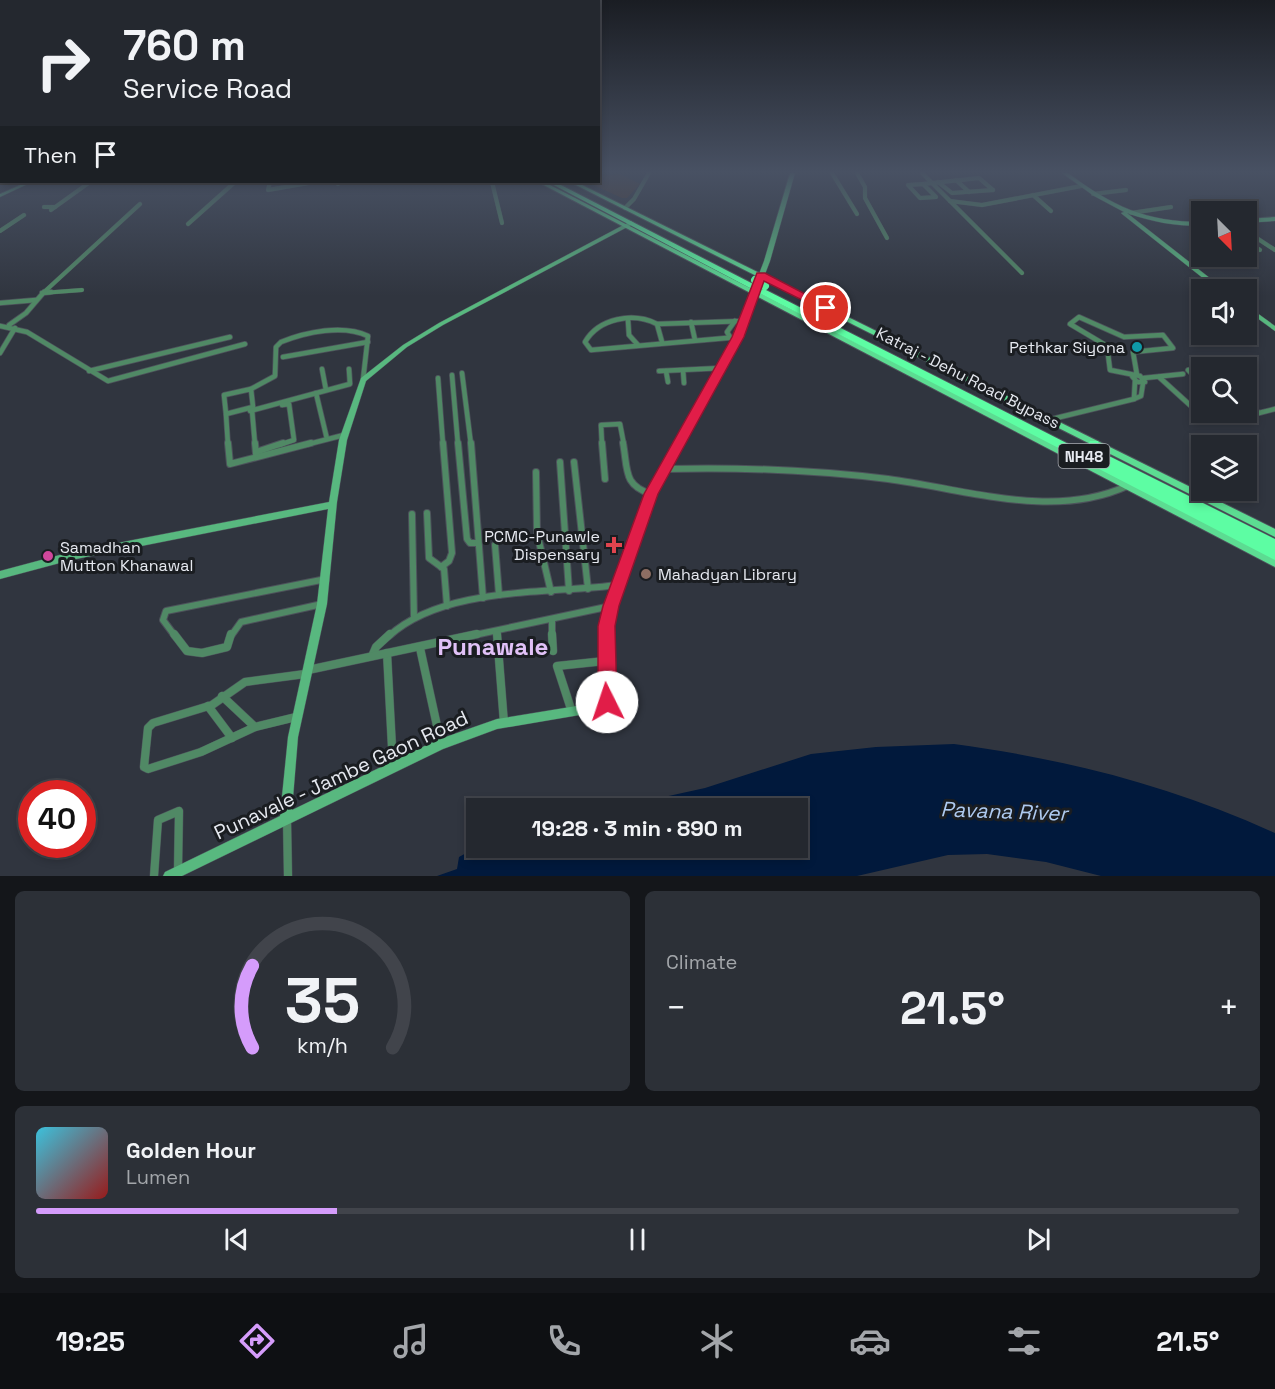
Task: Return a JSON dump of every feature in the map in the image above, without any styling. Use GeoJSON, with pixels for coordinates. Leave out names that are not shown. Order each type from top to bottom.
{"type":"FeatureCollection","features":[{"type":"Feature","properties":{"kind":"highway","name":"Katraj - Dehu Road Bypass"},"geometry":{"type":"LineString","coordinates":[[610,214],[1092,447],[1275,545]]}},
{"type":"Feature","properties":{"kind":"highway","name":"Katraj - Dehu Road Bypass"},"geometry":{"type":"LineString","coordinates":[[622,214],[1275,555]]}},
{"type":"Feature","properties":{"kind":"main road"},"geometry":{"type":"LineString","coordinates":[[608,214],[629,224]]}},
{"type":"Feature","properties":{"kind":"main road"},"geometry":{"type":"LineString","coordinates":[[637,214],[759,285],[1127,486],[1275,563]]}},
{"type":"Feature","properties":{"kind":"main road"},"geometry":{"type":"LineString","coordinates":[[759,285],[1045,420],[1092,447],[1275,533]]}},
{"type":"Feature","properties":{"kind":"street"},"geometry":{"type":"LineString","coordinates":[[7,326],[21,320],[42,293],[129,214]]}},
{"type":"Feature","properties":{"kind":"street"},"geometry":{"type":"LineString","coordinates":[[188,224],[199,214]]}},
{"type":"Feature","properties":{"kind":"street"},"geometry":{"type":"LineString","coordinates":[[500,214],[502,223]]}},
{"type":"Feature","properties":{"kind":"street","name":"Punavale - Jambe Gaon Road"},"geometry":{"type":"LineString","coordinates":[[180,873],[286,818],[441,744],[504,723],[572,714],[605,706],[608,696],[605,661],[611,606],[651,494],[663,469],[722,368],[740,321],[759,285],[781,214]]}},
{"type":"Feature","properties":{"kind":"street"},"geometry":{"type":"LineString","coordinates":[[874,214],[887,238]]}},
{"type":"Feature","properties":{"kind":"street"},"geometry":{"type":"LineString","coordinates":[[963,214],[1022,273]]}},
{"type":"Feature","properties":{"kind":"street"},"geometry":{"type":"LineString","coordinates":[[1126,214],[1208,279]]}},
{"type":"Feature","properties":{"kind":"street"},"geometry":{"type":"LineString","coordinates":[[1133,214],[1177,224],[1191,224]]}},
{"type":"Feature","properties":{"kind":"street"},"geometry":{"type":"LineString","coordinates":[[0,231],[24,215]]}},
{"type":"Feature","properties":{"kind":"street"},"geometry":{"type":"LineString","coordinates":[[1257,220],[1275,219]]}},
{"type":"Feature","properties":{"kind":"street"},"geometry":{"type":"LineString","coordinates":[[350,378],[364,378],[405,346],[441,324],[629,224]]}},
{"type":"Feature","properties":{"kind":"street"},"geometry":{"type":"LineString","coordinates":[[1257,238],[1275,250]]}},
{"type":"Feature","properties":{"kind":"street"},"geometry":{"type":"LineString","coordinates":[[42,293],[82,290]]}},
{"type":"Feature","properties":{"kind":"street"},"geometry":{"type":"LineString","coordinates":[[0,303],[36,300]]}},
{"type":"Feature","properties":{"kind":"street"},"geometry":{"type":"LineString","coordinates":[[1257,316],[1275,329]]}},
{"type":"Feature","properties":{"kind":"street"},"geometry":{"type":"LineString","coordinates":[[1134,399],[1135,377],[1133,352],[1173,348],[1163,335],[1119,336],[1079,317],[1070,324],[1107,346],[1110,370],[1135,377],[1143,380],[1183,374]]}},
{"type":"Feature","properties":{"kind":"street"},"geometry":{"type":"LineString","coordinates":[[734,337],[591,350],[586,345],[587,336],[601,325],[628,320],[645,319],[657,324],[740,321]]}},
{"type":"Feature","properties":{"kind":"street"},"geometry":{"type":"LineString","coordinates":[[628,320],[629,335],[638,345]]}},
{"type":"Feature","properties":{"kind":"street"},"geometry":{"type":"LineString","coordinates":[[690,322],[695,340]]}},
{"type":"Feature","properties":{"kind":"street"},"geometry":{"type":"LineString","coordinates":[[657,324],[662,342]]}},
{"type":"Feature","properties":{"kind":"street"},"geometry":{"type":"LineString","coordinates":[[0,326],[15,328],[57,349],[88,371],[105,380],[114,381],[245,344]]}},
{"type":"Feature","properties":{"kind":"street"},"geometry":{"type":"LineString","coordinates":[[0,352],[15,328]]}},
{"type":"Feature","properties":{"kind":"street"},"geometry":{"type":"LineString","coordinates":[[332,332],[333,347]]}},
{"type":"Feature","properties":{"kind":"street"},"geometry":{"type":"LineString","coordinates":[[225,416],[289,404],[294,440],[230,464],[225,416],[224,395],[251,389],[275,376],[276,347],[281,342],[332,332],[361,332],[368,336],[364,378],[344,435],[332,505],[322,604],[296,717],[286,818],[288,876]]}},
{"type":"Feature","properties":{"kind":"street"},"geometry":{"type":"LineString","coordinates":[[88,371],[230,337]]}},
{"type":"Feature","properties":{"kind":"street"},"geometry":{"type":"LineString","coordinates":[[283,357],[368,342]]}},
{"type":"Feature","properties":{"kind":"street"},"geometry":{"type":"LineString","coordinates":[[659,371],[722,368]]}},
{"type":"Feature","properties":{"kind":"street"},"geometry":{"type":"LineString","coordinates":[[322,369],[326,390]]}},
{"type":"Feature","properties":{"kind":"street"},"geometry":{"type":"LineString","coordinates":[[252,412],[350,384],[349,369]]}},
{"type":"Feature","properties":{"kind":"street"},"geometry":{"type":"LineString","coordinates":[[666,370],[668,382]]}},
{"type":"Feature","properties":{"kind":"street"},"geometry":{"type":"LineString","coordinates":[[684,370],[684,383]]}},
{"type":"Feature","properties":{"kind":"street"},"geometry":{"type":"LineString","coordinates":[[462,373],[473,463],[483,598]]}},
{"type":"Feature","properties":{"kind":"street"},"geometry":{"type":"LineString","coordinates":[[452,375],[467,539],[470,543],[478,543]]}},
{"type":"Feature","properties":{"kind":"street"},"geometry":{"type":"LineString","coordinates":[[1158,377],[1191,406]]}},
{"type":"Feature","properties":{"kind":"street"},"geometry":{"type":"LineString","coordinates":[[438,378],[452,553],[449,561],[441,567]]}},
{"type":"Feature","properties":{"kind":"street"},"geometry":{"type":"LineString","coordinates":[[1045,420],[1134,399],[1141,396],[1143,380]]}},
{"type":"Feature","properties":{"kind":"street"},"geometry":{"type":"LineString","coordinates":[[225,416],[253,407],[251,389]]}},
{"type":"Feature","properties":{"kind":"street"},"geometry":{"type":"LineString","coordinates":[[316,393],[327,439]]}},
{"type":"Feature","properties":{"kind":"street"},"geometry":{"type":"LineString","coordinates":[[1257,411],[1275,409]]}},
{"type":"Feature","properties":{"kind":"street"},"geometry":{"type":"LineString","coordinates":[[252,412],[256,454]]}},
{"type":"Feature","properties":{"kind":"street"},"geometry":{"type":"LineString","coordinates":[[605,479],[601,425],[620,424],[630,483],[636,489],[651,494]]}},
{"type":"Feature","properties":{"kind":"street"},"geometry":{"type":"LineString","coordinates":[[256,454],[344,435]]}},
{"type":"Feature","properties":{"kind":"street"},"geometry":{"type":"LineString","coordinates":[[560,462],[569,591]]}},
{"type":"Feature","properties":{"kind":"street"},"geometry":{"type":"LineString","coordinates":[[574,462],[588,589]]}},
{"type":"Feature","properties":{"kind":"street"},"geometry":{"type":"LineString","coordinates":[[663,469],[745,467],[852,476],[1038,502],[1105,496],[1127,486]]}},
{"type":"Feature","properties":{"kind":"street"},"geometry":{"type":"LineString","coordinates":[[536,472],[534,516],[542,562],[551,592]]}},
{"type":"Feature","properties":{"kind":"street"},"geometry":{"type":"LineString","coordinates":[[0,575],[70,556],[332,505]]}},
{"type":"Feature","properties":{"kind":"street"},"geometry":{"type":"LineString","coordinates":[[427,513],[429,558],[445,572],[447,606]]}},
{"type":"Feature","properties":{"kind":"street"},"geometry":{"type":"LineString","coordinates":[[412,514],[414,618]]}},
{"type":"Feature","properties":{"kind":"street"},"geometry":{"type":"LineString","coordinates":[[495,545],[499,595]]}},
{"type":"Feature","properties":{"kind":"street"},"geometry":{"type":"LineString","coordinates":[[322,604],[241,622],[232,632],[227,647],[202,653],[187,651],[163,621],[163,616],[174,609],[326,579]]}},
{"type":"Feature","properties":{"kind":"street"},"geometry":{"type":"LineString","coordinates":[[373,654],[376,647],[405,621],[447,606],[499,595],[620,585]]}},
{"type":"Feature","properties":{"kind":"street"},"geometry":{"type":"LineString","coordinates":[[296,717],[255,727],[201,752],[145,770],[150,725],[208,706],[245,682],[306,672],[373,654],[420,648],[552,621],[611,606]]}},
{"type":"Feature","properties":{"kind":"street"},"geometry":{"type":"LineString","coordinates":[[552,621],[553,651]]}},
{"type":"Feature","properties":{"kind":"street"},"geometry":{"type":"LineString","coordinates":[[497,631],[504,723]]}},
{"type":"Feature","properties":{"kind":"street"},"geometry":{"type":"LineString","coordinates":[[420,648],[441,744]]}},
{"type":"Feature","properties":{"kind":"street"},"geometry":{"type":"LineString","coordinates":[[387,653],[393,767]]}},
{"type":"Feature","properties":{"kind":"street"},"geometry":{"type":"LineString","coordinates":[[572,714],[558,666],[605,661]]}},
{"type":"Feature","properties":{"kind":"street"},"geometry":{"type":"LineString","coordinates":[[222,696],[255,727]]}},
{"type":"Feature","properties":{"kind":"street"},"geometry":{"type":"LineString","coordinates":[[208,706],[232,738]]}},
{"type":"Feature","properties":{"kind":"street"},"geometry":{"type":"LineString","coordinates":[[154,876],[158,820],[179,811],[181,813],[180,873]]}},
{"type":"Feature","properties":{"kind":"water","name":"Pavana River"},"geometry":{"type":"Polygon","coordinates":[[[954,744],[996,750],[1078,766],[1158,788],[1236,816],[1275,833],[1275,876],[1101,876],[1046,862],[987,854],[948,855],[857,876],[437,876],[457,869],[459,857],[466,853],[466,858],[808,858],[808,798],[660,798],[705,788],[811,754],[876,747],[954,744]]]}},
{"type":"Feature","properties":{"kind":"place","name":"Pethkar Siyona"},"geometry":{"type":"Point","coordinates":[1137,347]}},
{"type":"Feature","properties":{"kind":"place","name":"PCMC-Punawle Dispensary"},"geometry":{"type":"Point","coordinates":[614,545]}},
{"type":"Feature","properties":{"kind":"place","name":"Samadhan Mutton Khanawal"},"geometry":{"type":"Point","coordinates":[48,556]}},
{"type":"Feature","properties":{"kind":"place","name":"Mahadyan Library"},"geometry":{"type":"Point","coordinates":[646,574]}},
{"type":"Feature","properties":{"kind":"district","name":"Punawale"},"geometry":{"type":"Point","coordinates":[493,646]}},
{"type":"Feature","properties":{"kind":"route"},"geometry":{"type":"LineString","coordinates":[[607,702],[605,640],[611,606],[651,494],[738,337],[761,275],[826,308]]}}]}
